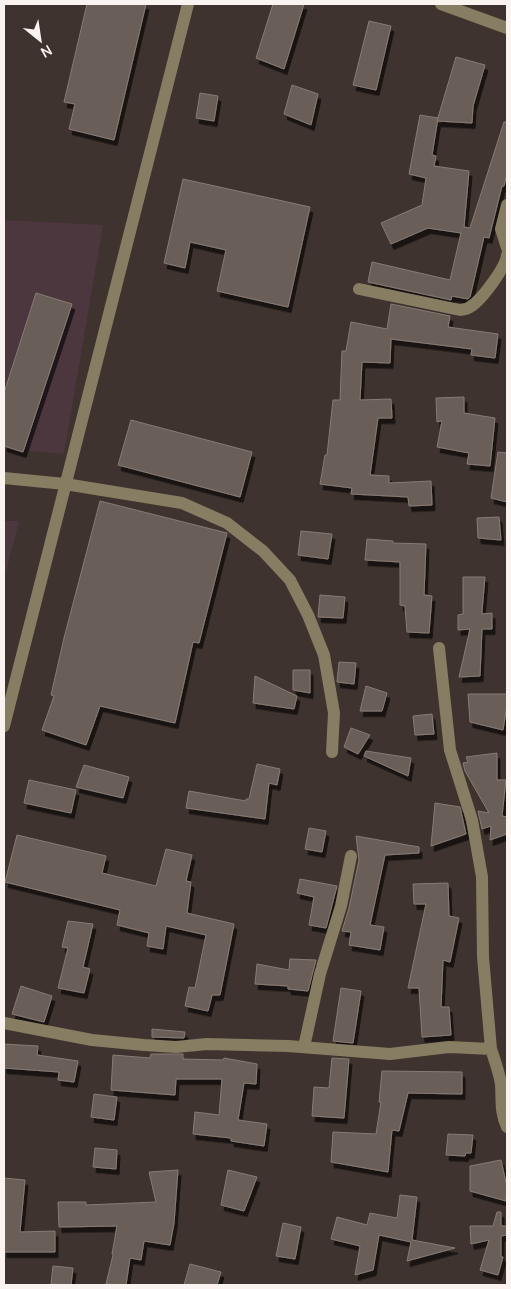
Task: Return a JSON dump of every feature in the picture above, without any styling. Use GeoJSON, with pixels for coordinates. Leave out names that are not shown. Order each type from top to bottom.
{"type":"FeatureCollection","features":[{"type":"Feature","properties":{"kind":"street"},"geometry":{"type":"LineString","coordinates":[[4,726],[188,4]]}},
{"type":"Feature","properties":{"kind":"street"},"geometry":{"type":"LineString","coordinates":[[441,4],[507,28]]}},
{"type":"Feature","properties":{"kind":"street"},"geometry":{"type":"LineString","coordinates":[[507,205],[501,229],[507,248]]}},
{"type":"Feature","properties":{"kind":"street"},"geometry":{"type":"LineString","coordinates":[[359,289],[460,310],[467,308],[480,297],[501,272],[507,255]]}},
{"type":"Feature","properties":{"kind":"street"},"geometry":{"type":"LineString","coordinates":[[4,478],[65,484],[182,503],[227,523],[262,551],[290,580],[308,615],[324,655],[334,713],[332,752]]}},
{"type":"Feature","properties":{"kind":"street"},"geometry":{"type":"LineString","coordinates":[[438,648],[450,750],[472,820],[482,877],[483,957],[492,1049],[498,1066],[503,1120],[507,1128]]}},
{"type":"Feature","properties":{"kind":"street"},"geometry":{"type":"LineString","coordinates":[[304,1047],[320,974],[341,906],[351,856]]}},
{"type":"Feature","properties":{"kind":"street"},"geometry":{"type":"LineString","coordinates":[[4,1023],[92,1040],[176,1047],[207,1044],[304,1047],[390,1054],[449,1046],[492,1049]]}},
{"type":"Feature","properties":{"kind":"shaded area"},"geometry":{"type":"Polygon","coordinates":[[[4,220],[103,225],[64,454],[4,449],[4,220]]]}},
{"type":"Feature","properties":{"kind":"shaded area"},"geometry":{"type":"Polygon","coordinates":[[[4,521],[19,521],[4,580],[4,521]]]}},
{"type":"Feature","properties":{"kind":"building"},"geometry":{"type":"Polygon","coordinates":[[[87,4],[146,4],[114,140],[69,129],[75,104],[64,102],[87,4]]]}},
{"type":"Feature","properties":{"kind":"building"},"geometry":{"type":"Polygon","coordinates":[[[273,4],[304,4],[284,69],[256,58],[273,4]]]}},
{"type":"Feature","properties":{"kind":"building"},"geometry":{"type":"Polygon","coordinates":[[[369,21],[391,26],[376,90],[353,85],[369,21]]]}},
{"type":"Feature","properties":{"kind":"building"},"geometry":{"type":"Polygon","coordinates":[[[456,57],[485,65],[473,106],[472,123],[437,121],[456,57]]]}},
{"type":"Feature","properties":{"kind":"building"},"geometry":{"type":"Polygon","coordinates":[[[292,85],[318,94],[311,125],[284,114],[292,85]]]}},
{"type":"Feature","properties":{"kind":"building"},"geometry":{"type":"Polygon","coordinates":[[[200,93],[218,96],[214,121],[196,118],[200,93]]]}},
{"type":"Feature","properties":{"kind":"building"},"geometry":{"type":"Polygon","coordinates":[[[420,115],[438,118],[432,155],[436,156],[434,166],[469,171],[464,227],[470,228],[504,122],[507,122],[507,174],[504,186],[502,186],[489,238],[484,237],[468,299],[452,296],[451,300],[368,282],[372,262],[450,280],[461,233],[428,228],[391,244],[381,223],[422,205],[426,178],[409,174],[420,115]]]}},
{"type":"Feature","properties":{"kind":"building"},"geometry":{"type":"Polygon","coordinates":[[[183,179],[310,207],[288,307],[217,291],[226,250],[190,242],[185,268],[164,263],[183,179]]]}},
{"type":"Feature","properties":{"kind":"building"},"geometry":{"type":"Polygon","coordinates":[[[36,293],[72,304],[23,452],[4,446],[4,393],[36,293]]]}},
{"type":"Feature","properties":{"kind":"building"},"geometry":{"type":"Polygon","coordinates":[[[391,304],[450,316],[448,327],[498,334],[495,358],[471,355],[472,349],[391,339],[390,363],[362,362],[360,400],[391,399],[392,418],[378,418],[370,475],[389,476],[389,483],[431,481],[432,505],[409,506],[408,497],[351,494],[352,488],[320,484],[325,455],[327,455],[333,400],[340,400],[342,351],[346,351],[351,322],[387,329],[391,304]]]}},
{"type":"Feature","properties":{"kind":"building"},"geometry":{"type":"Polygon","coordinates":[[[464,397],[464,413],[495,418],[490,466],[467,464],[469,453],[437,447],[442,421],[437,422],[436,398],[464,397]]]}},
{"type":"Feature","properties":{"kind":"building"},"geometry":{"type":"Polygon","coordinates":[[[131,420],[252,452],[240,497],[118,465],[131,420]]]}},
{"type":"Feature","properties":{"kind":"building"},"geometry":{"type":"Polygon","coordinates":[[[498,452],[507,453],[507,502],[491,498],[498,452]]]}},
{"type":"Feature","properties":{"kind":"building"},"geometry":{"type":"Polygon","coordinates":[[[100,501],[227,533],[199,643],[193,642],[175,723],[100,706],[86,745],[42,730],[54,696],[51,695],[64,638],[100,501]]]}},
{"type":"Feature","properties":{"kind":"building"},"geometry":{"type":"Polygon","coordinates":[[[499,517],[501,540],[478,538],[477,518],[499,517]]]}},
{"type":"Feature","properties":{"kind":"building"},"geometry":{"type":"Polygon","coordinates":[[[301,531],[332,534],[328,559],[298,555],[301,531]]]}},
{"type":"Feature","properties":{"kind":"building"},"geometry":{"type":"Polygon","coordinates":[[[367,539],[393,541],[393,543],[426,544],[424,595],[432,596],[429,633],[407,632],[405,606],[400,605],[400,562],[365,560],[367,539]]]}},
{"type":"Feature","properties":{"kind":"building"},"geometry":{"type":"Polygon","coordinates":[[[463,577],[485,577],[482,614],[492,613],[492,629],[482,629],[480,676],[459,677],[470,629],[458,630],[458,615],[463,614],[463,577]]]}},
{"type":"Feature","properties":{"kind":"building"},"geometry":{"type":"Polygon","coordinates":[[[320,595],[345,597],[343,618],[318,617],[320,595]]]}},
{"type":"Feature","properties":{"kind":"building"},"geometry":{"type":"Polygon","coordinates":[[[339,662],[356,663],[354,684],[337,682],[339,662]]]}},
{"type":"Feature","properties":{"kind":"building"},"geometry":{"type":"Polygon","coordinates":[[[293,670],[310,670],[310,693],[293,690],[293,670]]]}},
{"type":"Feature","properties":{"kind":"building"},"geometry":{"type":"Polygon","coordinates":[[[255,676],[297,696],[294,709],[253,703],[255,676]]]}},
{"type":"Feature","properties":{"kind":"building"},"geometry":{"type":"Polygon","coordinates":[[[366,686],[387,693],[382,711],[360,711],[366,686]]]}},
{"type":"Feature","properties":{"kind":"building"},"geometry":{"type":"Polygon","coordinates":[[[468,694],[507,694],[503,730],[470,722],[468,694]]]}},
{"type":"Feature","properties":{"kind":"building"},"geometry":{"type":"Polygon","coordinates":[[[432,714],[434,734],[415,735],[413,716],[432,714]]]}},
{"type":"Feature","properties":{"kind":"building"},"geometry":{"type":"Polygon","coordinates":[[[351,728],[370,735],[358,754],[344,747],[351,728]]]}},
{"type":"Feature","properties":{"kind":"building"},"geometry":{"type":"Polygon","coordinates":[[[366,751],[411,758],[408,776],[364,756],[366,751]]]}},
{"type":"Feature","properties":{"kind":"building"},"geometry":{"type":"Polygon","coordinates":[[[497,753],[497,780],[506,780],[502,816],[507,817],[507,834],[490,840],[491,826],[482,829],[478,811],[489,813],[465,771],[463,763],[468,762],[466,757],[497,753]]]}},
{"type":"Feature","properties":{"kind":"building"},"geometry":{"type":"Polygon","coordinates":[[[257,764],[280,769],[277,785],[269,783],[265,819],[186,808],[189,791],[246,801],[246,799],[249,799],[257,764]]]}},
{"type":"Feature","properties":{"kind":"building"},"geometry":{"type":"Polygon","coordinates":[[[84,765],[129,777],[123,798],[76,787],[84,765]]]}},
{"type":"Feature","properties":{"kind":"building"},"geometry":{"type":"Polygon","coordinates":[[[29,780],[76,790],[71,813],[24,803],[29,780]]]}},
{"type":"Feature","properties":{"kind":"building"},"geometry":{"type":"Polygon","coordinates":[[[435,803],[460,807],[466,834],[431,846],[435,803]]]}},
{"type":"Feature","properties":{"kind":"building"},"geometry":{"type":"Polygon","coordinates":[[[309,828],[326,831],[322,852],[305,849],[309,828]]]}},
{"type":"Feature","properties":{"kind":"building"},"geometry":{"type":"Polygon","coordinates":[[[17,835],[106,856],[102,873],[156,886],[166,849],[192,855],[186,881],[191,882],[187,913],[234,924],[220,995],[212,995],[208,1011],[185,1006],[189,987],[195,988],[206,935],[166,926],[163,949],[147,946],[149,933],[117,925],[120,910],[5,882],[17,835]]]}},
{"type":"Feature","properties":{"kind":"building"},"geometry":{"type":"Polygon","coordinates":[[[356,836],[419,847],[419,853],[385,855],[370,925],[384,927],[380,950],[349,945],[351,932],[342,931],[359,860],[356,836]]]}},
{"type":"Feature","properties":{"kind":"building"},"geometry":{"type":"Polygon","coordinates":[[[300,879],[337,886],[326,928],[309,925],[314,897],[297,893],[300,879]]]}},
{"type":"Feature","properties":{"kind":"building"},"geometry":{"type":"Polygon","coordinates":[[[448,883],[449,916],[459,918],[450,962],[443,960],[441,1007],[449,1007],[451,1035],[422,1037],[419,988],[408,988],[426,904],[414,904],[413,884],[448,883]]]}},
{"type":"Feature","properties":{"kind":"building"},"geometry":{"type":"Polygon","coordinates":[[[68,921],[93,924],[83,967],[90,969],[84,993],[58,988],[68,948],[62,947],[68,921]]]}},
{"type":"Feature","properties":{"kind":"building"},"geometry":{"type":"Polygon","coordinates":[[[290,959],[316,960],[308,991],[288,989],[288,986],[255,984],[257,964],[289,970],[290,959]]]}},
{"type":"Feature","properties":{"kind":"building"},"geometry":{"type":"Polygon","coordinates":[[[21,986],[52,996],[44,1022],[12,1014],[21,986]]]}},
{"type":"Feature","properties":{"kind":"building"},"geometry":{"type":"Polygon","coordinates":[[[341,988],[361,991],[353,1043],[333,1041],[341,988]]]}},
{"type":"Feature","properties":{"kind":"building"},"geometry":{"type":"Polygon","coordinates":[[[152,1029],[185,1032],[184,1038],[152,1037],[152,1029]]]}},
{"type":"Feature","properties":{"kind":"building"},"geometry":{"type":"Polygon","coordinates":[[[4,1044],[38,1046],[37,1055],[78,1061],[74,1082],[58,1080],[59,1072],[4,1068],[4,1044]]]}},
{"type":"Feature","properties":{"kind":"building"},"geometry":{"type":"Polygon","coordinates":[[[151,1054],[183,1054],[183,1059],[223,1060],[224,1058],[257,1064],[256,1084],[244,1083],[238,1120],[267,1124],[264,1146],[231,1141],[231,1138],[193,1134],[195,1112],[219,1115],[222,1079],[176,1079],[175,1095],[111,1090],[113,1055],[150,1058],[151,1054]]]}},
{"type":"Feature","properties":{"kind":"building"},"geometry":{"type":"Polygon","coordinates":[[[332,1058],[349,1059],[344,1118],[312,1116],[314,1087],[329,1088],[332,1058]]]}},
{"type":"Feature","properties":{"kind":"building"},"geometry":{"type":"Polygon","coordinates":[[[382,1071],[462,1072],[462,1094],[408,1093],[399,1131],[392,1130],[388,1172],[331,1162],[333,1132],[376,1134],[381,1102],[379,1102],[382,1071]]]}},
{"type":"Feature","properties":{"kind":"building"},"geometry":{"type":"Polygon","coordinates":[[[94,1094],[117,1097],[114,1120],[91,1117],[94,1094]]]}},
{"type":"Feature","properties":{"kind":"building"},"geometry":{"type":"Polygon","coordinates":[[[448,1134],[473,1135],[471,1153],[466,1153],[465,1156],[446,1155],[448,1134]]]}},
{"type":"Feature","properties":{"kind":"building"},"geometry":{"type":"Polygon","coordinates":[[[95,1148],[117,1150],[116,1169],[93,1167],[95,1148]]]}},
{"type":"Feature","properties":{"kind":"building"},"geometry":{"type":"Polygon","coordinates":[[[501,1160],[507,1187],[506,1201],[470,1191],[470,1166],[501,1160]]]}},
{"type":"Feature","properties":{"kind":"building"},"geometry":{"type":"Polygon","coordinates":[[[178,1170],[174,1223],[170,1245],[144,1241],[141,1260],[130,1258],[126,1285],[106,1284],[117,1226],[59,1227],[58,1202],[86,1202],[86,1205],[156,1202],[149,1172],[178,1170]]]}},
{"type":"Feature","properties":{"kind":"building"},"geometry":{"type":"Polygon","coordinates":[[[228,1170],[257,1177],[244,1211],[221,1205],[228,1170]]]}},
{"type":"Feature","properties":{"kind":"building"},"geometry":{"type":"Polygon","coordinates":[[[4,1178],[25,1180],[20,1232],[55,1231],[55,1252],[4,1252],[4,1178]]]}},
{"type":"Feature","properties":{"kind":"building"},"geometry":{"type":"Polygon","coordinates":[[[400,1195],[417,1197],[412,1240],[455,1248],[407,1261],[411,1242],[379,1235],[373,1270],[355,1275],[360,1246],[331,1239],[337,1217],[367,1225],[370,1213],[397,1218],[400,1195]]]}},
{"type":"Feature","properties":{"kind":"building"},"geometry":{"type":"Polygon","coordinates":[[[497,1212],[501,1212],[501,1226],[507,1226],[507,1235],[501,1236],[501,1256],[503,1257],[498,1275],[480,1270],[489,1240],[471,1244],[470,1226],[493,1226],[497,1212]]]}},
{"type":"Feature","properties":{"kind":"building"},"geometry":{"type":"Polygon","coordinates":[[[283,1223],[301,1227],[295,1259],[276,1256],[283,1223]]]}},
{"type":"Feature","properties":{"kind":"building"},"geometry":{"type":"Polygon","coordinates":[[[190,1264],[221,1272],[217,1285],[184,1285],[190,1264]]]}},
{"type":"Feature","properties":{"kind":"building"},"geometry":{"type":"Polygon","coordinates":[[[53,1266],[73,1268],[71,1285],[51,1284],[53,1266]]]}}]}
